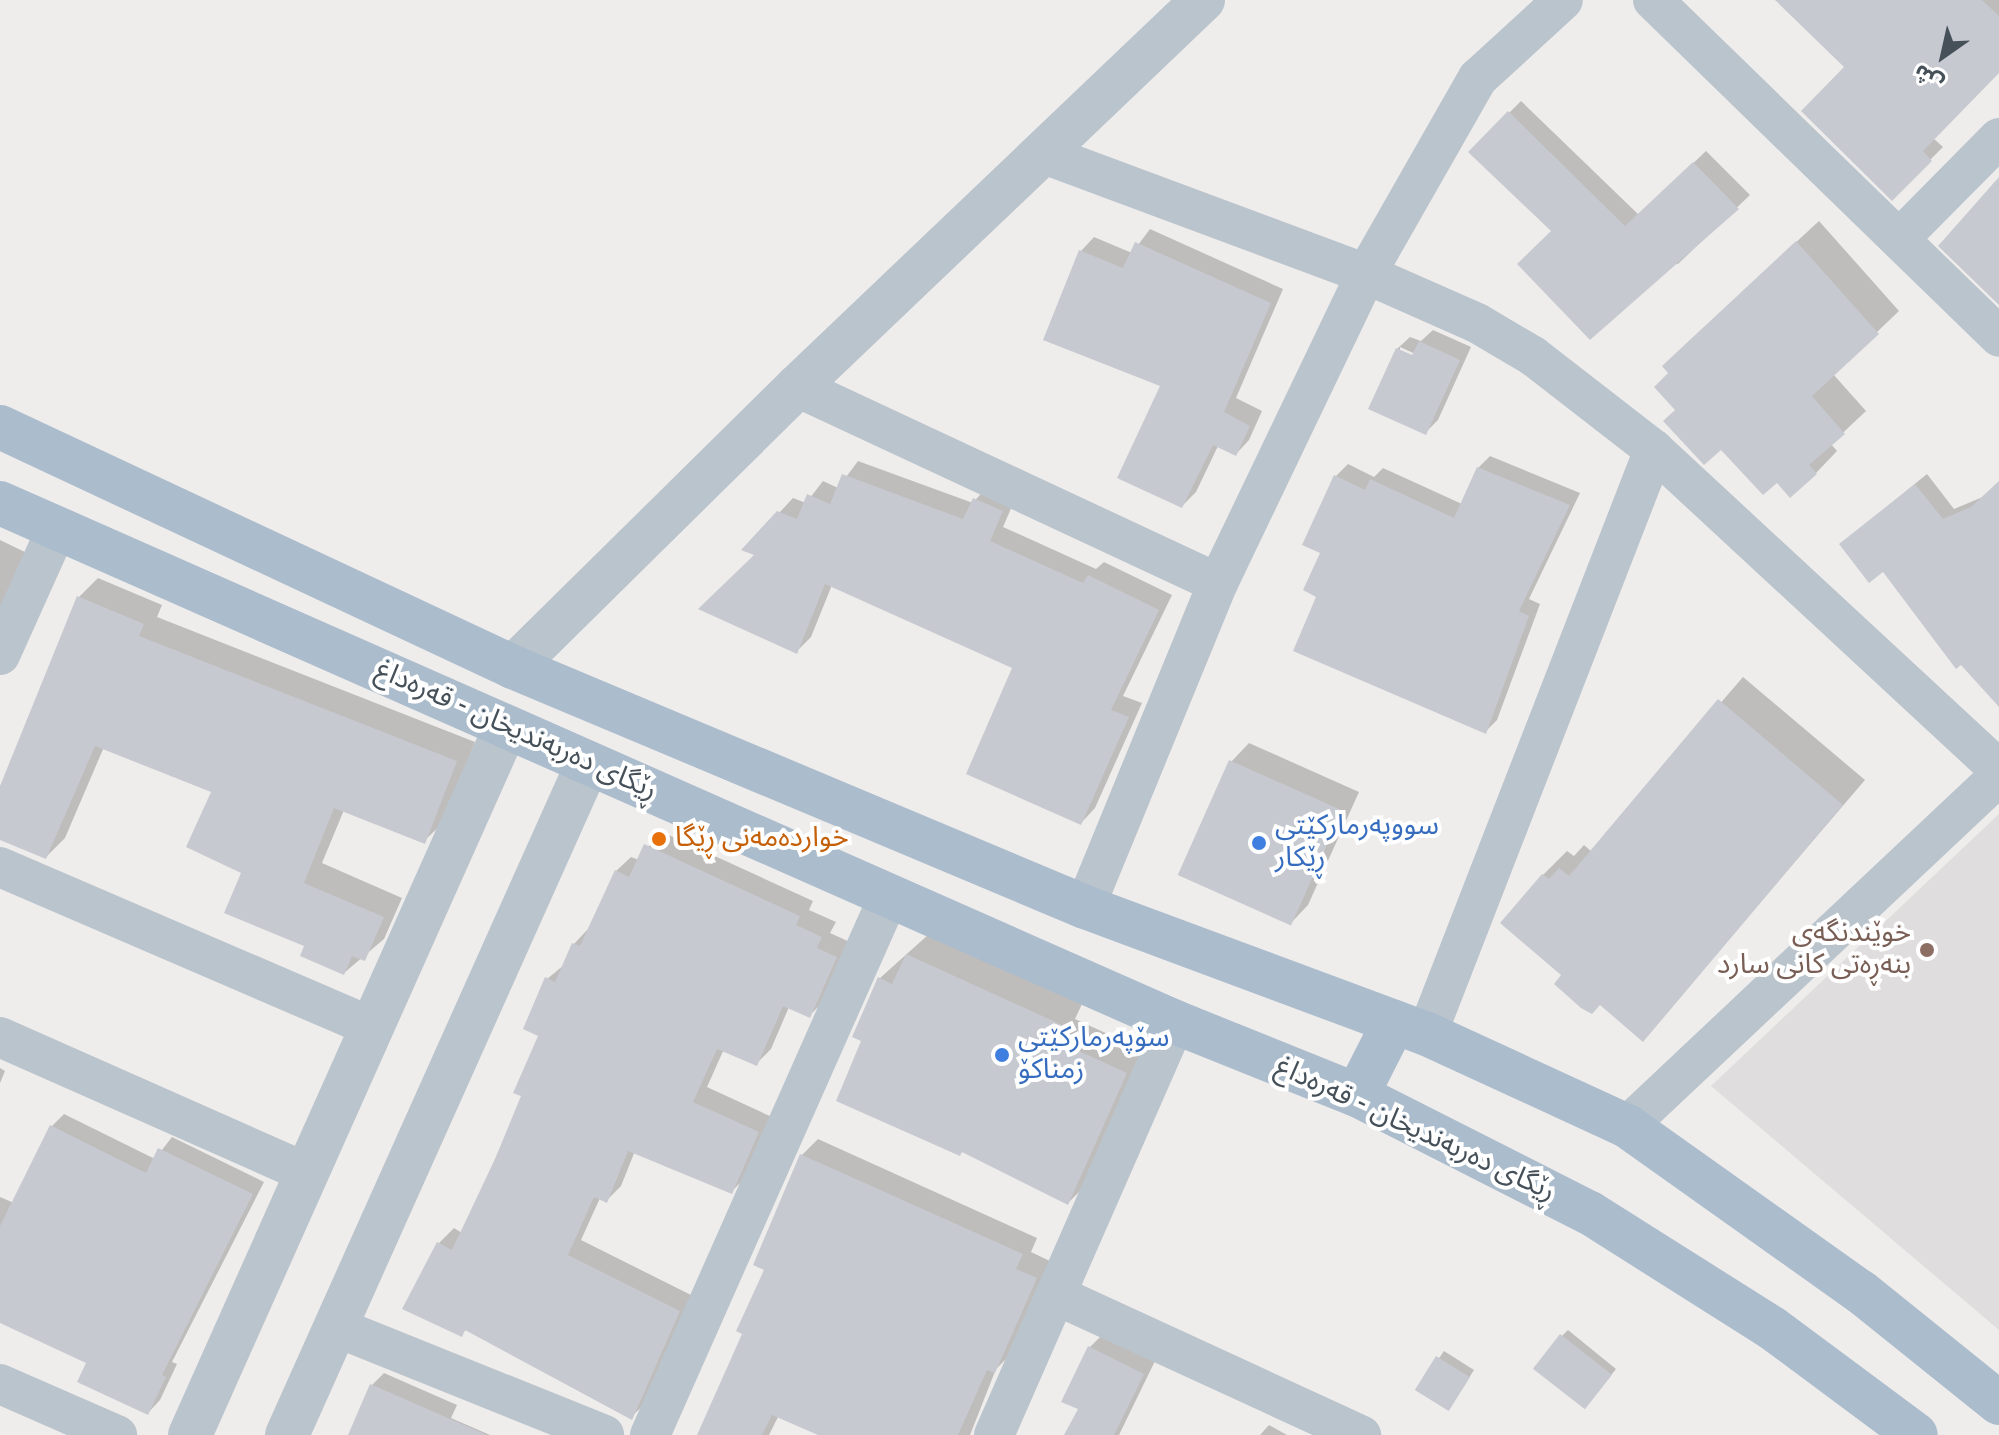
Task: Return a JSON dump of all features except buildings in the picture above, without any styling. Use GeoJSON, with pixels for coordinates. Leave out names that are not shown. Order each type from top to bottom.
{"type":"FeatureCollection","features":[{"type":"Feature","properties":{"kind":"main road"},"geometry":{"type":"LineString","coordinates":[[0,427],[513,667],[1085,907],[1410,1028],[1627,1126],[1861,1292],[1999,1403]]}},
{"type":"Feature","properties":{"kind":"main road","name":"ڕێگای دەربەندیخان - قەرەداغ"},"geometry":{"type":"LineString","coordinates":[[0,503],[1175,1022],[1357,1095],[1590,1213],[1772,1328],[1916,1435]]}},
{"type":"Feature","properties":{"kind":"main road"},"geometry":{"type":"LineString","coordinates":[[1357,1095],[1410,1028]]}},
{"type":"Feature","properties":{"kind":"street"},"geometry":{"type":"LineString","coordinates":[[513,667],[797,387],[1203,0]]}},
{"type":"Feature","properties":{"kind":"street"},"geometry":{"type":"LineString","coordinates":[[1085,907],[1218,583],[1366,274],[1478,78],[1563,0]]}},
{"type":"Feature","properties":{"kind":"street"},"geometry":{"type":"LineString","coordinates":[[1668,5],[1999,337]]}},
{"type":"Feature","properties":{"kind":"street"},"geometry":{"type":"LineString","coordinates":[[1899,239],[1999,138]]}},
{"type":"Feature","properties":{"kind":"street"},"geometry":{"type":"LineString","coordinates":[[1044,154],[1366,274],[1477,323],[1533,356],[1654,450],[1999,769]]}},
{"type":"Feature","properties":{"kind":"street"},"geometry":{"type":"LineString","coordinates":[[797,387],[1218,583]]}},
{"type":"Feature","properties":{"kind":"street"},"geometry":{"type":"LineString","coordinates":[[1410,1028],[1654,450]]}},
{"type":"Feature","properties":{"kind":"street"},"geometry":{"type":"LineString","coordinates":[[0,655],[57,528]]}},
{"type":"Feature","properties":{"kind":"street"},"geometry":{"type":"LineString","coordinates":[[190,1435],[506,727]]}},
{"type":"Feature","properties":{"kind":"street"},"geometry":{"type":"LineString","coordinates":[[287,1435],[588,763]]}},
{"type":"Feature","properties":{"kind":"street"},"geometry":{"type":"LineString","coordinates":[[1627,1126],[1999,776]]}},
{"type":"Feature","properties":{"kind":"street"},"geometry":{"type":"LineString","coordinates":[[0,867],[372,1027]]}},
{"type":"Feature","properties":{"kind":"street"},"geometry":{"type":"LineString","coordinates":[[650,1435],[889,896]]}},
{"type":"Feature","properties":{"kind":"street"},"geometry":{"type":"LineString","coordinates":[[994,1435],[1175,1022]]}},
{"type":"Feature","properties":{"kind":"street"},"geometry":{"type":"LineString","coordinates":[[0,1037],[307,1173]]}},
{"type":"Feature","properties":{"kind":"street"},"geometry":{"type":"LineString","coordinates":[[1056,1295],[1361,1435]]}},
{"type":"Feature","properties":{"kind":"street"},"geometry":{"type":"LineString","coordinates":[[336,1327],[604,1435]]}},
{"type":"Feature","properties":{"kind":"street"},"geometry":{"type":"LineString","coordinates":[[0,1384],[117,1435]]}},
{"type":"Feature","properties":{"kind":"shaded area","name":"خوێندنگەی بنەڕەتی کانی سارد"},"geometry":{"type":"Polygon","coordinates":[[[1999,814],[1999,1330],[1711,1086],[1999,814]]]}},
{"type":"Feature","properties":{"kind":"place","name":"خواردەمەنی ڕێگا"},"geometry":{"type":"Point","coordinates":[659,839]}},
{"type":"Feature","properties":{"kind":"place","name":"سووپەرمارکێتی ڕێکار"},"geometry":{"type":"Point","coordinates":[1259,843]}},
{"type":"Feature","properties":{"kind":"place","name":"خوێندنگەی بنەڕەتی کانی سارد"},"geometry":{"type":"Point","coordinates":[1927,950]}},
{"type":"Feature","properties":{"kind":"place","name":"سۆپەرمارکێتی زمناکۆ"},"geometry":{"type":"Point","coordinates":[1002,1055]}}]}
